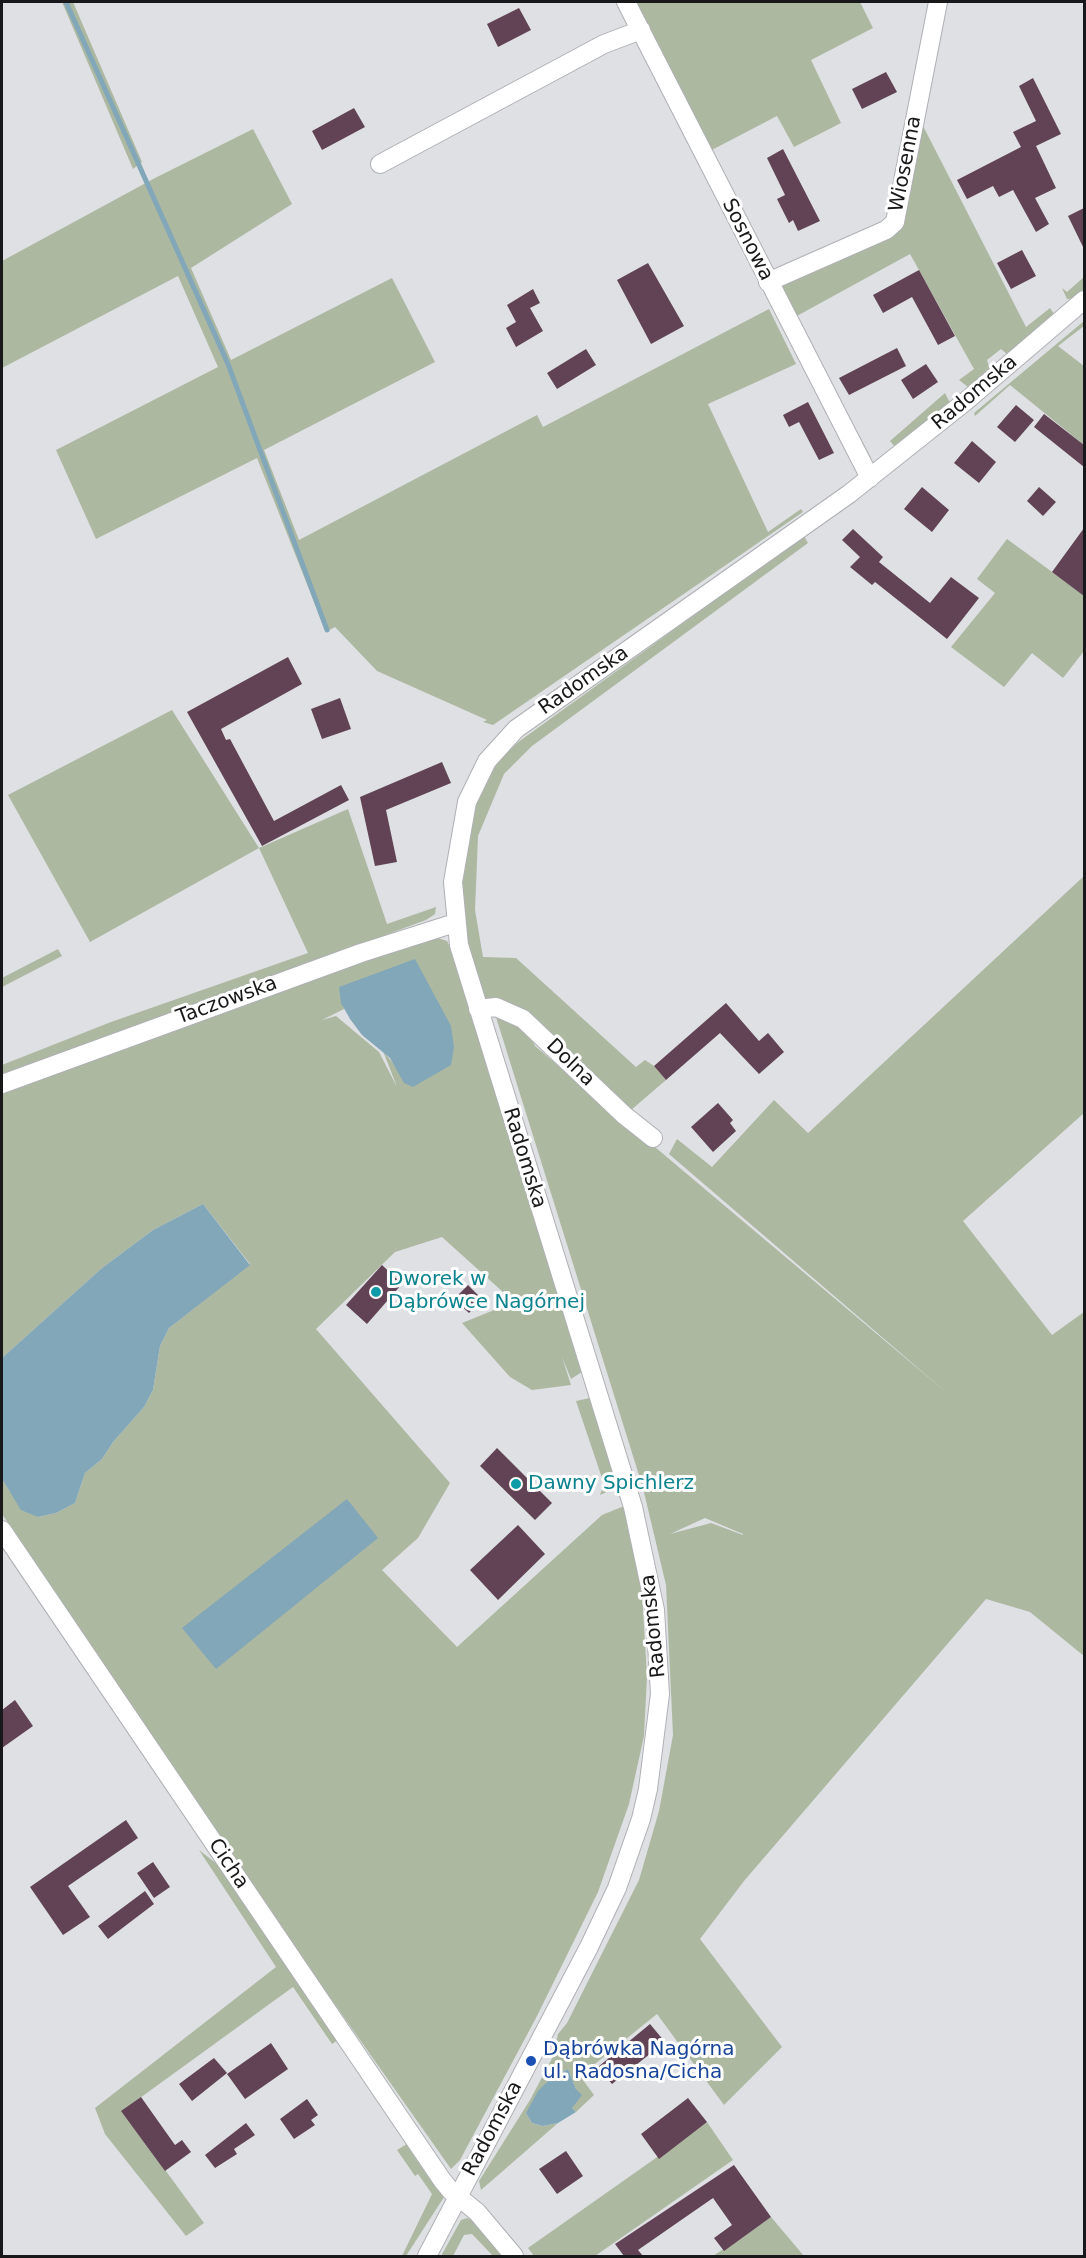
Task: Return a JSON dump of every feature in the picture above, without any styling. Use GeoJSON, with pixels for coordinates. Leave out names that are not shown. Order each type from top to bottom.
{"type":"FeatureCollection","features":[{"type":"Feature","properties":{"kind":"street","name":"Sosnowa"},"geometry":{"type":"LineString","coordinates":[[626,2],[870,478]]}},
{"type":"Feature","properties":{"kind":"street","name":"Wiosenna"},"geometry":{"type":"LineString","coordinates":[[768,282],[876,235],[895,222],[938,2]]}},
{"type":"Feature","properties":{"kind":"street"},"geometry":{"type":"LineString","coordinates":[[380,164],[604,44],[641,30]]}},
{"type":"Feature","properties":{"kind":"street","name":"Radomska"},"geometry":{"type":"LineString","coordinates":[[427,2256],[589,1947],[617,1888],[641,1820],[648,1789],[660,1694],[655,1610],[633,1507],[478,1009],[455,923],[453,882],[465,811],[475,783],[501,744],[538,713],[719,588],[870,478],[1084,300]]}},
{"type":"Feature","properties":{"kind":"street","name":"Taczowska"},"geometry":{"type":"LineString","coordinates":[[2,1084],[361,953],[455,923]]}},
{"type":"Feature","properties":{"kind":"street","name":"Dolna"},"geometry":{"type":"LineString","coordinates":[[478,1009],[496,1007],[523,1019],[624,1115],[653,1138]]}},
{"type":"Feature","properties":{"kind":"street","name":"Cicha"},"geometry":{"type":"LineString","coordinates":[[2,1530],[442,2180],[477,2212],[514,2256]]}},
{"type":"Feature","properties":{"kind":"green space"},"geometry":{"type":"Polygon","coordinates":[[[62,2],[73,2],[142,162],[133,169],[62,2]]]}},
{"type":"Feature","properties":{"kind":"green space"},"geometry":{"type":"Polygon","coordinates":[[[636,2],[860,2],[873,28],[811,60],[841,123],[794,147],[777,116],[708,152],[636,2]]]}},
{"type":"Feature","properties":{"kind":"green space"},"geometry":{"type":"Polygon","coordinates":[[[921,122],[1026,327],[1050,308],[1054,314],[1007,354],[1001,349],[987,360],[990,369],[968,387],[959,380],[974,369],[910,254],[795,317],[871,458],[867,461],[777,292],[782,290],[780,285],[899,230],[921,122]]]}},
{"type":"Feature","properties":{"kind":"green space"},"geometry":{"type":"Polygon","coordinates":[[[253,129],[292,204],[191,268],[231,360],[392,278],[435,362],[264,450],[299,540],[537,415],[543,427],[769,309],[796,364],[708,404],[768,532],[801,509],[803,512],[493,725],[483,722],[487,720],[377,671],[335,627],[326,632],[257,458],[96,539],[56,450],[218,367],[178,276],[2,368],[2,261],[155,178],[253,129]]]}},
{"type":"Feature","properties":{"kind":"green space"},"geometry":{"type":"Polygon","coordinates":[[[1084,277],[1084,290],[1075,298],[1067,299],[1062,288],[1067,292],[1084,277]]]}},
{"type":"Feature","properties":{"kind":"green space"},"geometry":{"type":"Polygon","coordinates":[[[1084,321],[1084,326],[1058,346],[1084,366],[1084,445],[1010,385],[975,416],[974,413],[1084,321]]]}},
{"type":"Feature","properties":{"kind":"green space"},"geometry":{"type":"Polygon","coordinates":[[[945,393],[950,403],[896,448],[890,441],[945,393]]]}},
{"type":"Feature","properties":{"kind":"green space"},"geometry":{"type":"Polygon","coordinates":[[[804,536],[808,543],[532,746],[504,774],[478,836],[475,910],[483,957],[516,958],[636,1067],[645,1060],[654,1066],[666,1080],[631,1110],[534,1016],[482,997],[463,919],[463,868],[475,807],[485,781],[505,753],[804,536]]]}},
{"type":"Feature","properties":{"kind":"green space"},"geometry":{"type":"Polygon","coordinates":[[[1007,539],[1081,593],[1084,590],[1084,651],[1063,678],[1032,653],[1004,687],[951,647],[995,593],[977,579],[1007,539]]]}},
{"type":"Feature","properties":{"kind":"green space"},"geometry":{"type":"Polygon","coordinates":[[[172,710],[259,848],[90,942],[8,795],[172,710]]]}},
{"type":"Feature","properties":{"kind":"green space"},"geometry":{"type":"Polygon","coordinates":[[[348,809],[387,924],[436,907],[435,914],[426,920],[2,1076],[2,1065],[111,1022],[308,953],[259,848],[348,809]]]}},
{"type":"Feature","properties":{"kind":"green space"},"geometry":{"type":"Polygon","coordinates":[[[1084,876],[1084,1113],[963,1221],[1052,1335],[1084,1312],[1084,1656],[1030,1612],[986,1599],[744,1881],[700,1939],[782,2047],[724,2105],[657,2014],[580,2076],[594,2095],[576,2112],[572,2108],[576,2089],[568,2069],[550,2078],[526,2113],[532,2123],[543,2126],[558,2123],[481,2190],[479,2181],[530,2100],[557,2049],[555,2047],[558,2034],[567,2023],[639,1880],[659,1811],[673,1735],[666,1585],[643,1488],[496,1017],[513,1023],[531,1038],[535,1046],[947,1393],[669,1154],[677,1139],[712,1167],[774,1100],[808,1133],[1084,876]],[[705,1518],[670,1534],[711,1523],[743,1534],[705,1518]]]}},
{"type":"Feature","properties":{"kind":"green space"},"geometry":{"type":"Polygon","coordinates":[[[438,938],[447,941],[452,951],[582,1372],[571,1379],[562,1357],[571,1385],[532,1390],[510,1377],[462,1323],[514,1302],[442,1237],[395,1252],[316,1329],[450,1483],[418,1538],[382,1570],[457,1647],[602,1515],[624,1506],[642,1592],[647,1676],[644,1736],[629,1804],[598,1892],[536,2018],[460,2160],[451,2169],[255,1891],[2,1514],[2,1479],[10,1492],[38,1517],[56,1513],[75,1503],[85,1473],[102,1459],[113,1442],[144,1407],[153,1390],[160,1346],[169,1328],[250,1264],[203,1204],[153,1230],[102,1268],[2,1358],[2,1094],[412,941],[438,938]],[[340,987],[344,1009],[322,1020],[336,1016],[379,1052],[397,1087],[383,1051],[413,1087],[340,987]]]}},
{"type":"Feature","properties":{"kind":"green space"},"geometry":{"type":"Polygon","coordinates":[[[58,949],[62,956],[2,987],[2,978],[58,949]]]}},
{"type":"Feature","properties":{"kind":"green space"},"geometry":{"type":"Polygon","coordinates":[[[590,1398],[618,1487],[600,1495],[604,1484],[576,1401],[590,1398]]]}},
{"type":"Feature","properties":{"kind":"green space"},"geometry":{"type":"Polygon","coordinates":[[[199,1850],[217,1864],[338,2040],[332,2044],[293,1987],[122,2111],[204,2223],[186,2236],[105,2134],[95,2108],[276,1967],[199,1850]]]}},
{"type":"Feature","properties":{"kind":"green space"},"geometry":{"type":"Polygon","coordinates":[[[707,2122],[733,2160],[595,2256],[534,2256],[528,2248],[707,2122]]]}},
{"type":"Feature","properties":{"kind":"green space"},"geometry":{"type":"Polygon","coordinates":[[[407,2144],[446,2194],[406,2256],[402,2256],[432,2194],[418,2174],[415,2176],[397,2150],[407,2144]]]}},
{"type":"Feature","properties":{"kind":"green space"},"geometry":{"type":"Polygon","coordinates":[[[771,2217],[804,2256],[713,2256],[771,2217]]]}},
{"type":"Feature","properties":{"kind":"green space"},"geometry":{"type":"Polygon","coordinates":[[[467,2218],[474,2221],[505,2256],[493,2256],[472,2234],[464,2235],[453,2256],[441,2256],[461,2220],[467,2218]]]}},
{"type":"Feature","properties":{"kind":"water"},"geometry":{"type":"Polygon","coordinates":[[[415,959],[451,1026],[454,1047],[451,1065],[413,1087],[404,1083],[390,1058],[362,1035],[350,1019],[341,1003],[339,987],[415,959]]]}},
{"type":"Feature","properties":{"kind":"water"},"geometry":{"type":"Polygon","coordinates":[[[203,1204],[250,1265],[169,1328],[160,1346],[153,1390],[144,1407],[113,1442],[102,1459],[85,1473],[75,1503],[56,1513],[38,1517],[21,1510],[2,1479],[2,1358],[102,1268],[153,1230],[203,1204]]]}},
{"type":"Feature","properties":{"kind":"water"},"geometry":{"type":"Polygon","coordinates":[[[347,1499],[378,1538],[216,1669],[182,1628],[347,1499]]]}},
{"type":"Feature","properties":{"kind":"water"},"geometry":{"type":"Polygon","coordinates":[[[568,2069],[576,2089],[582,2095],[572,2108],[576,2112],[558,2123],[543,2126],[532,2123],[526,2113],[538,2091],[551,2078],[568,2069]]]}},
{"type":"Feature","properties":{"kind":"building"},"geometry":{"type":"Polygon","coordinates":[[[519,8],[531,30],[498,47],[487,24],[519,8]]]}},
{"type":"Feature","properties":{"kind":"building"},"geometry":{"type":"Polygon","coordinates":[[[886,72],[897,92],[862,109],[852,89],[886,72]]]}},
{"type":"Feature","properties":{"kind":"building"},"geometry":{"type":"Polygon","coordinates":[[[1033,78],[1061,134],[1036,146],[1056,188],[1035,198],[1049,224],[1036,232],[1013,190],[999,197],[993,186],[967,199],[957,180],[1021,147],[1013,132],[1036,121],[1019,86],[1033,78]]]}},
{"type":"Feature","properties":{"kind":"building"},"geometry":{"type":"Polygon","coordinates":[[[354,108],[365,127],[322,150],[312,131],[354,108]]]}},
{"type":"Feature","properties":{"kind":"building"},"geometry":{"type":"Polygon","coordinates":[[[783,149],[820,221],[798,231],[793,220],[789,223],[777,199],[785,195],[767,158],[783,149]]]}},
{"type":"Feature","properties":{"kind":"building"},"geometry":{"type":"Polygon","coordinates":[[[1084,208],[1084,249],[1068,216],[1084,208]]]}},
{"type":"Feature","properties":{"kind":"building"},"geometry":{"type":"Polygon","coordinates":[[[1022,250],[1036,276],[1011,289],[997,263],[1022,250]]]}},
{"type":"Feature","properties":{"kind":"building"},"geometry":{"type":"Polygon","coordinates":[[[648,263],[684,326],[651,344],[617,280],[648,263]]]}},
{"type":"Feature","properties":{"kind":"building"},"geometry":{"type":"Polygon","coordinates":[[[919,270],[955,336],[938,345],[912,297],[883,313],[873,295],[919,270]]]}},
{"type":"Feature","properties":{"kind":"building"},"geometry":{"type":"Polygon","coordinates":[[[533,289],[540,303],[530,308],[543,331],[516,347],[506,328],[516,322],[507,305],[533,289]]]}},
{"type":"Feature","properties":{"kind":"building"},"geometry":{"type":"Polygon","coordinates":[[[897,348],[906,366],[849,395],[839,378],[897,348]]]}},
{"type":"Feature","properties":{"kind":"building"},"geometry":{"type":"Polygon","coordinates":[[[586,349],[596,365],[557,389],[547,373],[586,349]]]}},
{"type":"Feature","properties":{"kind":"building"},"geometry":{"type":"Polygon","coordinates":[[[926,364],[938,382],[913,399],[901,380],[926,364]]]}},
{"type":"Feature","properties":{"kind":"building"},"geometry":{"type":"Polygon","coordinates":[[[808,402],[834,453],[819,460],[799,422],[789,427],[783,415],[808,402]]]}},
{"type":"Feature","properties":{"kind":"building"},"geometry":{"type":"Polygon","coordinates":[[[1016,405],[1034,420],[1015,442],[997,427],[1016,405]]]}},
{"type":"Feature","properties":{"kind":"building"},"geometry":{"type":"Polygon","coordinates":[[[1044,414],[1084,445],[1084,467],[1034,427],[1044,414]]]}},
{"type":"Feature","properties":{"kind":"building"},"geometry":{"type":"Polygon","coordinates":[[[972,441],[996,462],[979,483],[954,463],[972,441]]]}},
{"type":"Feature","properties":{"kind":"building"},"geometry":{"type":"Polygon","coordinates":[[[922,487],[949,510],[932,532],[904,509],[922,487]]]}},
{"type":"Feature","properties":{"kind":"building"},"geometry":{"type":"Polygon","coordinates":[[[1039,487],[1056,502],[1043,516],[1027,501],[1039,487]]]}},
{"type":"Feature","properties":{"kind":"building"},"geometry":{"type":"Polygon","coordinates":[[[1084,528],[1084,596],[1052,572],[1084,528]]]}},
{"type":"Feature","properties":{"kind":"building"},"geometry":{"type":"Polygon","coordinates":[[[853,529],[883,557],[879,562],[930,603],[951,577],[979,598],[947,639],[875,582],[872,585],[850,567],[860,557],[842,540],[853,529]]]}},
{"type":"Feature","properties":{"kind":"building"},"geometry":{"type":"Polygon","coordinates":[[[288,657],[302,684],[221,729],[226,740],[230,739],[274,821],[341,785],[349,800],[262,846],[187,712],[288,657]]]}},
{"type":"Feature","properties":{"kind":"building"},"geometry":{"type":"Polygon","coordinates":[[[340,698],[351,729],[322,739],[311,709],[340,698]]]}},
{"type":"Feature","properties":{"kind":"building"},"geometry":{"type":"Polygon","coordinates":[[[442,762],[451,783],[386,810],[397,862],[375,866],[360,797],[442,762]]]}},
{"type":"Feature","properties":{"kind":"building"},"geometry":{"type":"Polygon","coordinates":[[[726,1003],[759,1041],[768,1033],[784,1052],[759,1074],[720,1033],[666,1080],[654,1066],[726,1003]]]}},
{"type":"Feature","properties":{"kind":"building"},"geometry":{"type":"Polygon","coordinates":[[[718,1103],[733,1120],[730,1123],[736,1131],[713,1152],[691,1127],[718,1103]]]}},
{"type":"Feature","properties":{"kind":"building","name":"Dworek w Dąbrówce Nagórnej"},"geometry":{"type":"Polygon","coordinates":[[[382,1265],[402,1284],[367,1324],[346,1305],[382,1265]]]}},
{"type":"Feature","properties":{"kind":"building"},"geometry":{"type":"Polygon","coordinates":[[[468,1285],[482,1299],[469,1313],[454,1299],[468,1285]]]}},
{"type":"Feature","properties":{"kind":"building","name":"Dawny Spichlerz"},"geometry":{"type":"Polygon","coordinates":[[[497,1448],[552,1503],[535,1520],[480,1466],[497,1448]]]}},
{"type":"Feature","properties":{"kind":"building"},"geometry":{"type":"Polygon","coordinates":[[[518,1525],[545,1554],[498,1600],[470,1570],[518,1525]]]}},
{"type":"Feature","properties":{"kind":"building"},"geometry":{"type":"Polygon","coordinates":[[[15,1700],[33,1726],[2,1748],[2,1710],[15,1700]]]}},
{"type":"Feature","properties":{"kind":"building"},"geometry":{"type":"Polygon","coordinates":[[[126,1820],[138,1838],[68,1886],[90,1917],[63,1935],[30,1887],[126,1820]]]}},
{"type":"Feature","properties":{"kind":"building"},"geometry":{"type":"Polygon","coordinates":[[[153,1862],[170,1887],[154,1898],[137,1873],[153,1862]]]}},
{"type":"Feature","properties":{"kind":"building"},"geometry":{"type":"Polygon","coordinates":[[[145,1891],[154,1904],[108,1939],[98,1926],[145,1891]]]}},
{"type":"Feature","properties":{"kind":"building"},"geometry":{"type":"Polygon","coordinates":[[[650,2024],[665,2042],[612,2084],[598,2067],[650,2024]]]}},
{"type":"Feature","properties":{"kind":"building"},"geometry":{"type":"Polygon","coordinates":[[[271,2043],[288,2069],[245,2099],[227,2074],[271,2043]]]}},
{"type":"Feature","properties":{"kind":"building"},"geometry":{"type":"Polygon","coordinates":[[[214,2058],[227,2073],[192,2101],[179,2084],[214,2058]]]}},
{"type":"Feature","properties":{"kind":"building"},"geometry":{"type":"Polygon","coordinates":[[[141,2097],[175,2145],[182,2140],[191,2152],[165,2171],[121,2111],[141,2097]]]}},
{"type":"Feature","properties":{"kind":"building"},"geometry":{"type":"Polygon","coordinates":[[[688,2098],[707,2122],[659,2159],[641,2134],[688,2098]]]}},
{"type":"Feature","properties":{"kind":"building"},"geometry":{"type":"Polygon","coordinates":[[[307,2099],[318,2115],[311,2120],[315,2125],[294,2139],[280,2119],[307,2099]]]}},
{"type":"Feature","properties":{"kind":"building"},"geometry":{"type":"Polygon","coordinates":[[[246,2123],[255,2135],[234,2149],[237,2154],[215,2168],[205,2155],[246,2123]]]}},
{"type":"Feature","properties":{"kind":"building"},"geometry":{"type":"Polygon","coordinates":[[[566,2151],[583,2176],[557,2194],[539,2169],[566,2151]]]}},
{"type":"Feature","properties":{"kind":"building"},"geometry":{"type":"Polygon","coordinates":[[[734,2165],[771,2217],[724,2251],[714,2238],[732,2225],[713,2198],[638,2250],[643,2256],[624,2256],[615,2244],[734,2165]]]}},
{"type":"Feature","properties":{"kind":"waterway"},"geometry":{"type":"LineString","coordinates":[[66,2],[228,364],[327,630]]}},
{"type":"Feature","properties":{"kind":"place","name":"Dworek w Dąbrówce Nagórnej"},"geometry":{"type":"Point","coordinates":[376,1292]}},
{"type":"Feature","properties":{"kind":"place","name":"Dawny Spichlerz"},"geometry":{"type":"Point","coordinates":[516,1484]}},
{"type":"Feature","properties":{"kind":"place","name":"Dąbrówka Nagórna ul. Radosna/Cicha"},"geometry":{"type":"Point","coordinates":[531,2061]}}]}
